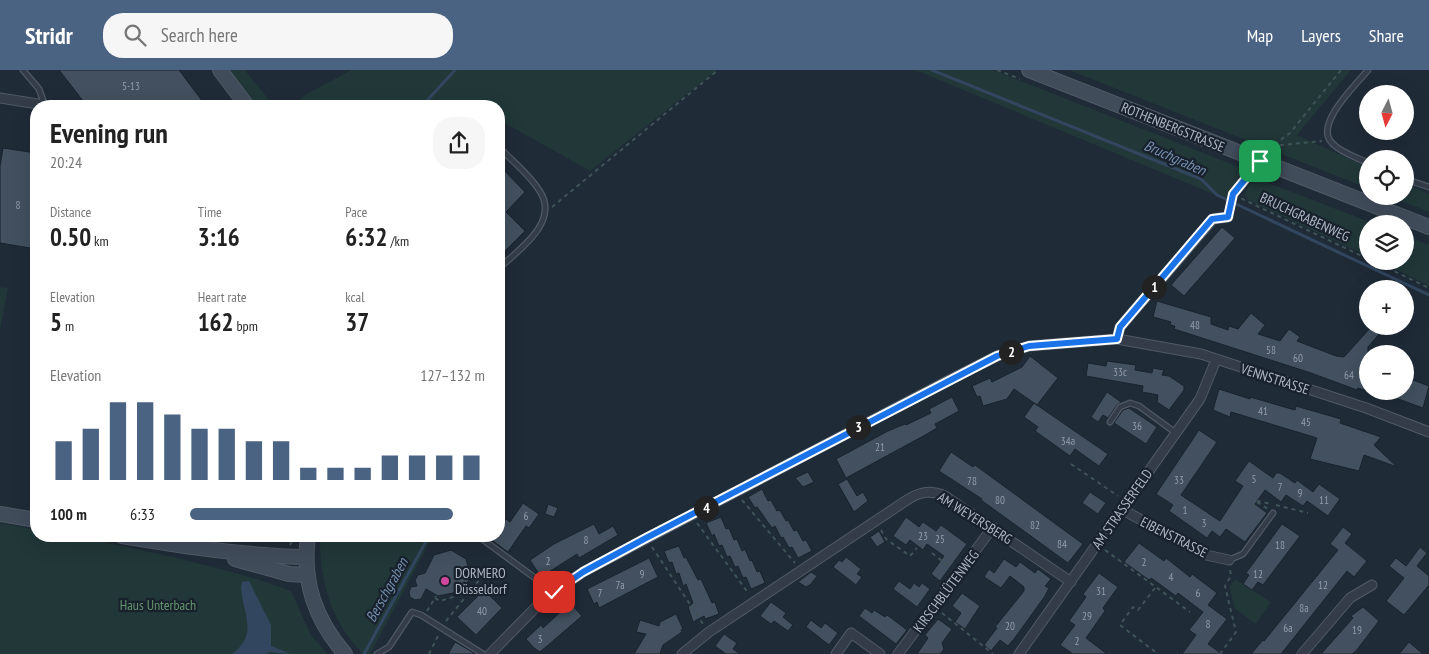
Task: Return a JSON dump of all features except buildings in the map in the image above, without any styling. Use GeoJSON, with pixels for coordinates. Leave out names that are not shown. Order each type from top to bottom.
{"type":"FeatureCollection","features":[{"type":"Feature","properties":{"kind":"main road"},"geometry":{"type":"LineString","coordinates":[[220,70],[242,100]]}},
{"type":"Feature","properties":{"kind":"main road","name":"ROTHENBERGSTRASSE"},"geometry":{"type":"LineString","coordinates":[[1029,70],[1429,228]]}},
{"type":"Feature","properties":{"kind":"main road"},"geometry":{"type":"LineString","coordinates":[[0,514],[30,519]]}},
{"type":"Feature","properties":{"kind":"main road"},"geometry":{"type":"LineString","coordinates":[[157,542],[203,550],[280,557],[306,557]]}},
{"type":"Feature","properties":{"kind":"main road"},"geometry":{"type":"LineString","coordinates":[[307,542],[306,575],[322,620],[345,654]]}},
{"type":"Feature","properties":{"kind":"main road"},"geometry":{"type":"LineString","coordinates":[[203,550],[289,574],[306,575]]}},
{"type":"Feature","properties":{"kind":"street"},"geometry":{"type":"LineString","coordinates":[[0,98],[30,103]]}},
{"type":"Feature","properties":{"kind":"street"},"geometry":{"type":"LineString","coordinates":[[1117,339],[1120,327],[1212,219],[1228,217]]}},
{"type":"Feature","properties":{"kind":"street","name":"VENNSTRASSE"},"geometry":{"type":"LineString","coordinates":[[494,652],[526,615],[583,572],[997,356],[1029,346],[1117,339],[1174,348],[1366,408],[1429,432]]}},
{"type":"Feature","properties":{"kind":"street","name":"AM STRASSERFELD"},"geometry":{"type":"LineString","coordinates":[[1021,651],[1200,399],[1216,360]]}},
{"type":"Feature","properties":{"kind":"street","name":"AM WEYERSBERG"},"geometry":{"type":"LineString","coordinates":[[682,654],[709,632],[917,494],[935,492],[993,528],[1070,582]]}},
{"type":"Feature","properties":{"kind":"street","name":"EIBENSTRASSE"},"geometry":{"type":"LineString","coordinates":[[1124,506],[1206,555],[1229,560]]}},
{"type":"Feature","properties":{"kind":"street","name":"KIRSCHBLÜTENWEG"},"geometry":{"type":"LineString","coordinates":[[898,654],[993,528]]}},
{"type":"Feature","properties":{"kind":"street"},"geometry":{"type":"LineString","coordinates":[[1302,654],[1350,598],[1372,585]]}},
{"type":"Feature","properties":{"kind":"street"},"geometry":{"type":"LineString","coordinates":[[836,654],[851,634],[880,654]]}},
{"type":"Feature","properties":{"kind":"street"},"geometry":{"type":"LineString","coordinates":[[1021,651],[1031,654]]}},
{"type":"Feature","properties":{"kind":"lane"},"geometry":{"type":"LineString","coordinates":[[23,70],[39,89],[43,100]]}},
{"type":"Feature","properties":{"kind":"lane"},"geometry":{"type":"LineString","coordinates":[[1359,158],[1345,152],[1330,140],[1327,130],[1331,116],[1368,70]]}},
{"type":"Feature","properties":{"kind":"lane"},"geometry":{"type":"LineString","coordinates":[[505,153],[540,191],[545,212],[532,239],[505,263]]}},
{"type":"Feature","properties":{"kind":"lane"},"geometry":{"type":"LineString","coordinates":[[1414,182],[1429,187]]}},
{"type":"Feature","properties":{"kind":"lane"},"geometry":{"type":"LineString","coordinates":[[1110,422],[1120,408],[1130,403],[1139,406],[1176,433]]}},
{"type":"Feature","properties":{"kind":"lane"},"geometry":{"type":"LineString","coordinates":[[1229,560],[1243,554],[1273,513]]}},
{"type":"Feature","properties":{"kind":"lane"},"geometry":{"type":"LineString","coordinates":[[486,542],[554,592]]}},
{"type":"Feature","properties":{"kind":"lane"},"geometry":{"type":"LineString","coordinates":[[377,654],[389,647],[408,615],[416,613],[482,654]]}},
{"type":"Feature","properties":{"kind":"path"},"geometry":{"type":"LineString","coordinates":[[545,212],[718,70]]}},
{"type":"Feature","properties":{"kind":"path"},"geometry":{"type":"LineString","coordinates":[[1228,217],[1233,194],[1270,146],[1290,133],[1341,70]]}},
{"type":"Feature","properties":{"kind":"path"},"geometry":{"type":"LineString","coordinates":[[1270,146],[1330,140]]}},
{"type":"Feature","properties":{"kind":"path","name":"BRUCHGRABENWEG"},"geometry":{"type":"LineString","coordinates":[[1233,194],[1359,254]]}},
{"type":"Feature","properties":{"kind":"path"},"geometry":{"type":"LineString","coordinates":[[1392,270],[1429,288]]}},
{"type":"Feature","properties":{"kind":"path"},"geometry":{"type":"LineString","coordinates":[[1071,464],[1124,506]]}},
{"type":"Feature","properties":{"kind":"path"},"geometry":{"type":"LineString","coordinates":[[740,498],[802,570]]}},
{"type":"Feature","properties":{"kind":"path"},"geometry":{"type":"LineString","coordinates":[[1252,504],[1254,506],[1258,501],[1308,513]]}},
{"type":"Feature","properties":{"kind":"path"},"geometry":{"type":"LineString","coordinates":[[875,521],[886,539],[896,548],[910,556],[917,548]]}},
{"type":"Feature","properties":{"kind":"path"},"geometry":{"type":"LineString","coordinates":[[701,528],[755,602]]}},
{"type":"Feature","properties":{"kind":"path"},"geometry":{"type":"LineString","coordinates":[[1097,544],[1155,588],[1158,590],[1160,588],[1190,612]]}},
{"type":"Feature","properties":{"kind":"path"},"geometry":{"type":"LineString","coordinates":[[655,551],[709,632]]}},
{"type":"Feature","properties":{"kind":"path"},"geometry":{"type":"LineString","coordinates":[[932,553],[959,574]]}},
{"type":"Feature","properties":{"kind":"path"},"geometry":{"type":"LineString","coordinates":[[1220,654],[1236,632],[1225,586],[1231,576],[1229,560]]}},
{"type":"Feature","properties":{"kind":"path"},"geometry":{"type":"LineString","coordinates":[[433,654],[429,653],[449,616],[467,592],[480,579]]}},
{"type":"Feature","properties":{"kind":"path"},"geometry":{"type":"LineString","coordinates":[[1155,588],[1138,610],[1133,607],[1120,625],[1158,654]]}},
{"type":"Feature","properties":{"kind":"path"},"geometry":{"type":"LineString","coordinates":[[424,618],[436,597],[440,601],[467,592]]}},
{"type":"Feature","properties":{"kind":"path"},"geometry":{"type":"LineString","coordinates":[[935,607],[993,654]]}},
{"type":"Feature","properties":{"kind":"green space"},"geometry":{"type":"Polygon","coordinates":[[[225,70],[245,70],[269,100],[248,100],[225,70]]]}},
{"type":"Feature","properties":{"kind":"green space"},"geometry":{"type":"Polygon","coordinates":[[[352,70],[454,70],[426,100],[300,100],[306,94],[352,70]]]}},
{"type":"Feature","properties":{"kind":"green space"},"geometry":{"type":"Polygon","coordinates":[[[456,70],[717,70],[590,171],[505,125],[505,100],[428,100],[456,70]]]}},
{"type":"Feature","properties":{"kind":"green space"},"geometry":{"type":"Polygon","coordinates":[[[915,70],[993,70],[1252,172],[1225,199],[915,70]]]}},
{"type":"Feature","properties":{"kind":"green space"},"geometry":{"type":"Polygon","coordinates":[[[1069,70],[1351,70],[1297,135],[1359,163],[1359,185],[1069,70]]]}},
{"type":"Feature","properties":{"kind":"green space"},"geometry":{"type":"Polygon","coordinates":[[[1253,177],[1359,218],[1359,252],[1248,200],[1244,195],[1253,177]]]}},
{"type":"Feature","properties":{"kind":"green space"},"geometry":{"type":"Polygon","coordinates":[[[1414,187],[1429,194],[1429,212],[1412,205],[1414,205],[1414,187]]]}},
{"type":"Feature","properties":{"kind":"green space"},"geometry":{"type":"Polygon","coordinates":[[[1414,239],[1429,245],[1429,286],[1397,270],[1414,270],[1414,239]]]}},
{"type":"Feature","properties":{"kind":"green space"},"geometry":{"type":"Polygon","coordinates":[[[0,287],[8,288],[0,331],[0,287]]]}},
{"type":"Feature","properties":{"kind":"green space","name":"Haus Unterbach"},"geometry":{"type":"Polygon","coordinates":[[[0,523],[30,529],[30,542],[99,542],[122,546],[218,568],[291,591],[311,635],[328,654],[0,654],[0,523]]]}},
{"type":"Feature","properties":{"kind":"green space"},"geometry":{"type":"Polygon","coordinates":[[[320,542],[430,542],[370,654],[363,654],[352,642],[335,614],[325,584],[320,542]]]}},
{"type":"Feature","properties":{"kind":"green space"},"geometry":{"type":"Polygon","coordinates":[[[1235,579],[1271,602],[1256,624],[1235,609],[1229,587],[1235,579]]]}},
{"type":"Feature","properties":{"kind":"water"},"geometry":{"type":"Polygon","coordinates":[[[249,581],[271,625],[271,646],[291,654],[269,652],[266,654],[232,654],[245,639],[247,631],[241,587],[242,582],[249,581]]]}},
{"type":"Feature","properties":{"kind":"waterway","name":"Berschgraben"},"geometry":{"type":"LineString","coordinates":[[428,100],[455,70]]}},
{"type":"Feature","properties":{"kind":"waterway","name":"Bruchgraben"},"geometry":{"type":"LineString","coordinates":[[932,70],[1201,179],[1217,195],[1429,295]]}},
{"type":"Feature","properties":{"kind":"waterway","name":"Berschgraben"},"geometry":{"type":"LineString","coordinates":[[364,654],[426,542]]}},
{"type":"Feature","properties":{"kind":"place","name":"DORMERO Düsseldorf"},"geometry":{"type":"Point","coordinates":[445,581]}},
{"type":"Feature","properties":{"kind":"route"},"geometry":{"type":"LineString","coordinates":[[554,592],[583,572],[646,538],[997,356],[1029,346],[1117,339],[1120,327],[1212,219],[1228,217],[1233,194],[1260,161]]}}]}
